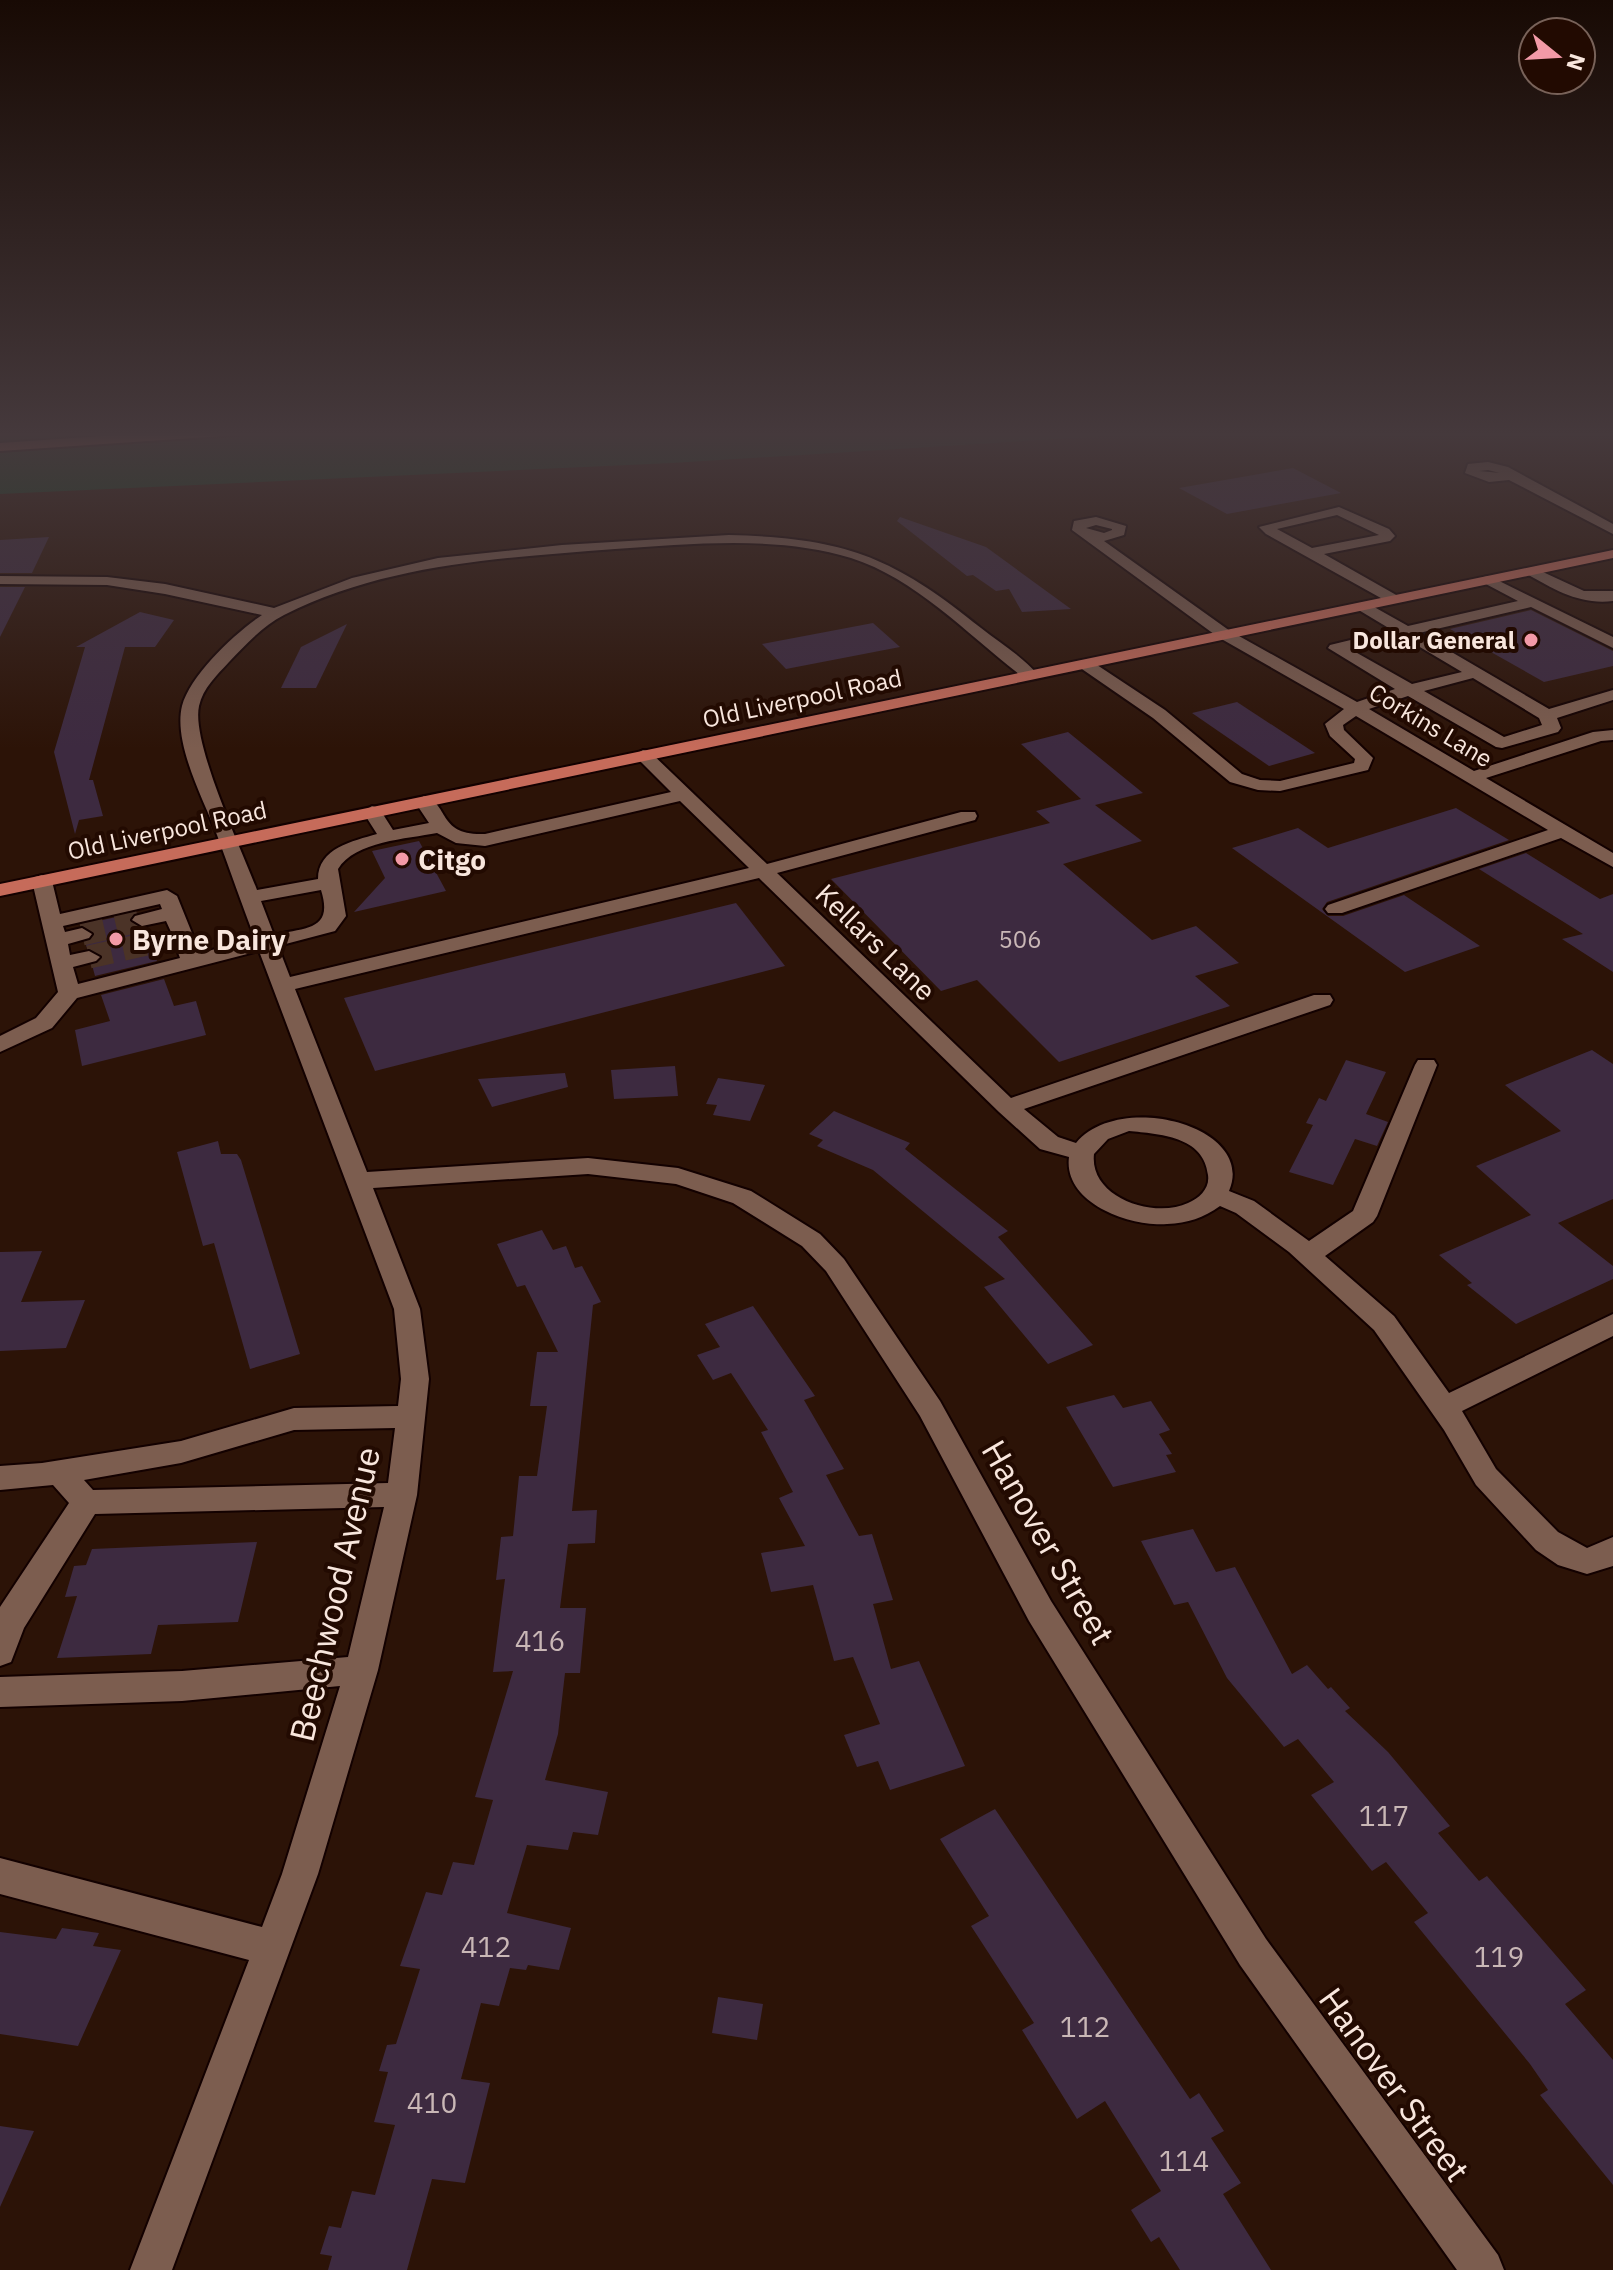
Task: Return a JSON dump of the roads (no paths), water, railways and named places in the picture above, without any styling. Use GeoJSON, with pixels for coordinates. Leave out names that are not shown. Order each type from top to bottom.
{"type":"FeatureCollection","features":[{"type":"Feature","properties":{"kind":"main road","name":"Old Liverpool Road"},"geometry":{"type":"LineString","coordinates":[[0,890],[1613,554]]}},
{"type":"Feature","properties":{"kind":"street","name":"Corkins Lane"},"geometry":{"type":"LineString","coordinates":[[1089,537],[1224,634],[1613,861]]}},
{"type":"Feature","properties":{"kind":"street"},"geometry":{"type":"LineString","coordinates":[[1282,537],[1393,599]]}},
{"type":"Feature","properties":{"kind":"street"},"geometry":{"type":"LineString","coordinates":[[1309,553],[1384,537]]}},
{"type":"Feature","properties":{"kind":"street"},"geometry":{"type":"LineString","coordinates":[[0,580],[107,581],[165,589],[276,613],[376,577],[457,558],[671,541],[785,542],[857,556],[888,569],[1030,675]]}},
{"type":"Feature","properties":{"kind":"street"},"geometry":{"type":"LineString","coordinates":[[1532,571],[1573,593],[1596,598],[1613,596]]}},
{"type":"Feature","properties":{"kind":"street"},"geometry":{"type":"LineString","coordinates":[[1489,580],[1613,643]]}},
{"type":"Feature","properties":{"kind":"street"},"geometry":{"type":"LineString","coordinates":[[1362,606],[1405,631],[1475,673],[1547,715],[1552,728],[1502,743],[1336,648],[1405,631],[1533,602]]}},
{"type":"Feature","properties":{"kind":"street","name":"Beechwood Avenue"},"geometry":{"type":"LineString","coordinates":[[151,2270],[300,1874],[362,1670],[402,1495],[415,1379],[407,1309],[194,745],[189,714],[200,682],[276,613]]}},
{"type":"Feature","properties":{"kind":"street"},"geometry":{"type":"LineString","coordinates":[[1085,664],[1159,714],[1236,778],[1258,785],[1280,786],[1362,766],[1364,758],[1336,732],[1334,724],[1340,716],[1382,699],[1475,673]]}},
{"type":"Feature","properties":{"kind":"street"},"geometry":{"type":"LineString","coordinates":[[1547,715],[1613,695]]}},
{"type":"Feature","properties":{"kind":"street"},"geometry":{"type":"LineString","coordinates":[[1472,777],[1599,736],[1613,735]]}},
{"type":"Feature","properties":{"kind":"street","name":"Kellars Lane"},"geometry":{"type":"LineString","coordinates":[[643,755],[1007,1107],[1049,1143],[1081,1152]]}},
{"type":"Feature","properties":{"kind":"street"},"geometry":{"type":"LineString","coordinates":[[424,802],[439,827],[453,838],[466,842],[684,795]]}},
{"type":"Feature","properties":{"kind":"street"},"geometry":{"type":"LineString","coordinates":[[372,812],[388,837]]}},
{"type":"Feature","properties":{"kind":"street"},"geometry":{"type":"LineString","coordinates":[[283,985],[762,871],[968,816]]}},
{"type":"Feature","properties":{"kind":"street"},"geometry":{"type":"LineString","coordinates":[[0,1045],[44,1023],[69,993],[328,927],[339,912],[327,883],[327,869],[333,858],[348,847],[439,827]]}},
{"type":"Feature","properties":{"kind":"street"},"geometry":{"type":"LineString","coordinates":[[1335,909],[1564,831]]}},
{"type":"Feature","properties":{"kind":"street"},"geometry":{"type":"LineString","coordinates":[[42,881],[69,993]]}},
{"type":"Feature","properties":{"kind":"street"},"geometry":{"type":"LineString","coordinates":[[249,897],[327,883]]}},
{"type":"Feature","properties":{"kind":"street"},"geometry":{"type":"LineString","coordinates":[[55,931],[167,896],[192,961]]}},
{"type":"Feature","properties":{"kind":"street"},"geometry":{"type":"LineString","coordinates":[[142,920],[173,913]]}},
{"type":"Feature","properties":{"kind":"street"},"geometry":{"type":"LineString","coordinates":[[55,931],[82,934]]}},
{"type":"Feature","properties":{"kind":"street"},"geometry":{"type":"LineString","coordinates":[[151,943],[182,936]]}},
{"type":"Feature","properties":{"kind":"street"},"geometry":{"type":"LineString","coordinates":[[62,963],[89,957]]}},
{"type":"Feature","properties":{"kind":"street"},"geometry":{"type":"LineString","coordinates":[[1007,1107],[1322,1000]]}},
{"type":"Feature","properties":{"kind":"street"},"geometry":{"type":"LineString","coordinates":[[1308,1255],[1364,1216],[1426,1065]]}},
{"type":"Feature","properties":{"kind":"street"},"geometry":{"type":"LineString","coordinates":[[1151,1123],[1175,1128],[1196,1137],[1212,1150],[1222,1165],[1223,1180],[1217,1195],[1205,1206],[1186,1214],[1139,1214],[1117,1207],[1098,1195],[1085,1181],[1080,1166],[1081,1152],[1091,1138],[1107,1129],[1151,1123]]}},
{"type":"Feature","properties":{"kind":"street","name":"Hanover Street"},"geometry":{"type":"LineString","coordinates":[[359,1181],[588,1166],[678,1176],[742,1197],[811,1240],[835,1265],[930,1409],[1040,1611],[1253,1952],[1483,2270]]}},
{"type":"Feature","properties":{"kind":"street"},"geometry":{"type":"LineString","coordinates":[[1217,1195],[1245,1207],[1308,1255],[1384,1323],[1486,1477],[1547,1541],[1569,1556],[1587,1561],[1598,1560],[1613,1550]]}},
{"type":"Feature","properties":{"kind":"street"},"geometry":{"type":"LineString","coordinates":[[1443,1408],[1613,1324]]}},
{"type":"Feature","properties":{"kind":"street"},"geometry":{"type":"LineString","coordinates":[[0,1478],[59,1472],[181,1452],[294,1419],[411,1417]]}},
{"type":"Feature","properties":{"kind":"street"},"geometry":{"type":"LineString","coordinates":[[59,1472],[86,1502],[402,1495]]}},
{"type":"Feature","properties":{"kind":"street"},"geometry":{"type":"LineString","coordinates":[[3,1633],[86,1502]]}},
{"type":"Feature","properties":{"kind":"street"},"geometry":{"type":"LineString","coordinates":[[0,1692],[182,1686],[362,1670]]}},
{"type":"Feature","properties":{"kind":"street"},"geometry":{"type":"LineString","coordinates":[[0,1876],[272,1948]]}},
{"type":"Feature","properties":{"kind":"tunnel"},"geometry":{"type":"LineString","coordinates":[[82,934],[142,920]]}},
{"type":"Feature","properties":{"kind":"tunnel"},"geometry":{"type":"LineString","coordinates":[[89,957],[151,943]]}},
{"type":"Feature","properties":{"kind":"place","name":"Dollar General"},"geometry":{"type":"Point","coordinates":[1531,640]}},
{"type":"Feature","properties":{"kind":"place","name":"Citgo"},"geometry":{"type":"Point","coordinates":[402,859]}},
{"type":"Feature","properties":{"kind":"place","name":"Byrne Dairy"},"geometry":{"type":"Point","coordinates":[116,939]}}]}
